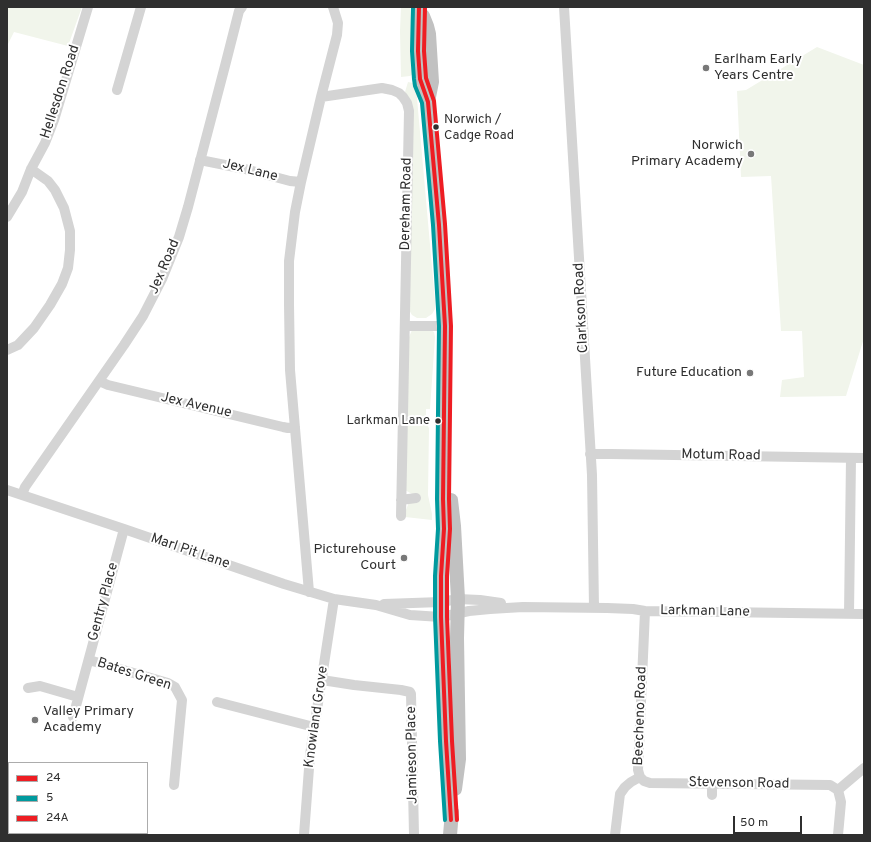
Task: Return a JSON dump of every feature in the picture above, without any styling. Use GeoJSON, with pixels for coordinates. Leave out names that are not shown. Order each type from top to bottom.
{"type":"FeatureCollection","features":[{"type":"Feature","properties":{"kind":"highway","name":"Dereham Road"},"geometry":{"type":"LineString","coordinates":[[422,7],[429,34],[432,82],[428,102],[439,225],[445,326],[444,529],[441,576],[441,617],[451,820]]}},
{"type":"Feature","properties":{"kind":"highway","name":"Dereham Road"},"geometry":{"type":"LineString","coordinates":[[444,431],[454,526],[458,599],[457,638],[459,759],[450,835]]}},
{"type":"Feature","properties":{"kind":"street","name":"Hellesdon Road"},"geometry":{"type":"LineString","coordinates":[[7,217],[22,192],[54,120],[88,7]]}},
{"type":"Feature","properties":{"kind":"street"},"geometry":{"type":"LineString","coordinates":[[117,90],[141,7]]}},
{"type":"Feature","properties":{"kind":"street","name":"Jex Road"},"geometry":{"type":"LineString","coordinates":[[22,495],[25,487],[143,316],[162,279],[188,207],[239,11],[242,7]]}},
{"type":"Feature","properties":{"kind":"street"},"geometry":{"type":"LineString","coordinates":[[309,592],[290,370],[288,304],[289,268],[295,212],[301,182],[320,97],[337,35],[338,22],[333,7]]}},
{"type":"Feature","properties":{"kind":"street","name":"Clarkson Road"},"geometry":{"type":"LineString","coordinates":[[564,7],[590,454],[594,608]]}},
{"type":"Feature","properties":{"kind":"street","name":"Dereham Road"},"geometry":{"type":"LineString","coordinates":[[320,97],[382,88],[399,93],[407,103],[409,111],[401,516]]}},
{"type":"Feature","properties":{"kind":"street","name":"Jex Lane"},"geometry":{"type":"LineString","coordinates":[[200,160],[245,169],[290,181],[301,182]]}},
{"type":"Feature","properties":{"kind":"street"},"geometry":{"type":"LineString","coordinates":[[7,350],[18,345],[34,328],[62,284],[68,268],[70,231],[64,208],[55,190],[48,181],[31,169]]}},
{"type":"Feature","properties":{"kind":"street"},"geometry":{"type":"LineString","coordinates":[[405,326],[445,326]]}},
{"type":"Feature","properties":{"kind":"street","name":"Jex Avenue"},"geometry":{"type":"LineString","coordinates":[[99,381],[108,385],[288,428],[295,427]]}},
{"type":"Feature","properties":{"kind":"street","name":"Motum Road"},"geometry":{"type":"LineString","coordinates":[[590,454],[864,458]]}},
{"type":"Feature","properties":{"kind":"street"},"geometry":{"type":"LineString","coordinates":[[849,614],[851,458]]}},
{"type":"Feature","properties":{"kind":"street","name":"Marl Pit Lane"},"geometry":{"type":"LineString","coordinates":[[7,490],[309,592],[334,599],[376,605],[410,615],[441,617]]}},
{"type":"Feature","properties":{"kind":"street"},"geometry":{"type":"LineString","coordinates":[[401,500],[416,498]]}},
{"type":"Feature","properties":{"kind":"street","name":"Gentry Place"},"geometry":{"type":"LineString","coordinates":[[73,717],[124,529]]}},
{"type":"Feature","properties":{"kind":"street","name":"Knowland Grove"},"geometry":{"type":"LineString","coordinates":[[304,835],[310,755],[334,599]]}},
{"type":"Feature","properties":{"kind":"street","name":"Marl Pit Lane"},"geometry":{"type":"LineString","coordinates":[[376,605],[441,602],[458,599]]}},
{"type":"Feature","properties":{"kind":"street","name":"Larkman Lane"},"geometry":{"type":"LineString","coordinates":[[458,599],[480,600],[523,607]]}},
{"type":"Feature","properties":{"kind":"street","name":"Larkman Lane"},"geometry":{"type":"LineString","coordinates":[[441,617],[490,608],[523,607],[633,609],[645,611],[864,614]]}},
{"type":"Feature","properties":{"kind":"street","name":"Beecheno Road"},"geometry":{"type":"LineString","coordinates":[[615,835],[620,794],[625,787],[640,777],[638,770],[645,611]]}},
{"type":"Feature","properties":{"kind":"street","name":"Bates Green"},"geometry":{"type":"LineString","coordinates":[[89,660],[168,683],[175,687],[182,700],[174,785]]}},
{"type":"Feature","properties":{"kind":"street","name":"Jamieson Place"},"geometry":{"type":"LineString","coordinates":[[322,680],[410,692],[414,835]]}},
{"type":"Feature","properties":{"kind":"street"},"geometry":{"type":"LineString","coordinates":[[28,688],[40,686],[78,697]]}},
{"type":"Feature","properties":{"kind":"street"},"geometry":{"type":"LineString","coordinates":[[218,702],[314,727]]}},
{"type":"Feature","properties":{"kind":"street"},"geometry":{"type":"LineString","coordinates":[[838,835],[841,802],[838,790],[864,768]]}},
{"type":"Feature","properties":{"kind":"street","name":"Stevenson Road"},"geometry":{"type":"LineString","coordinates":[[640,777],[644,782],[650,783],[830,785],[838,790]]}},
{"type":"Feature","properties":{"kind":"street"},"geometry":{"type":"LineString","coordinates":[[712,784],[712,795]]}},
{"type":"Feature","properties":{"kind":"shaded area"},"geometry":{"type":"Polygon","coordinates":[[[7,7],[82,7],[68,46],[14,32],[7,46],[7,7]]]}},
{"type":"Feature","properties":{"kind":"shaded area"},"geometry":{"type":"Polygon","coordinates":[[[401,7],[410,7],[413,74],[410,76],[401,77],[400,31],[401,7]]]}},
{"type":"Feature","properties":{"kind":"shaded area"},"geometry":{"type":"Polygon","coordinates":[[[817,47],[864,65],[864,338],[846,396],[780,397],[782,380],[804,377],[802,331],[781,331],[771,176],[741,177],[737,91],[746,90],[817,47]]]}},
{"type":"Feature","properties":{"kind":"shaded area"},"geometry":{"type":"Polygon","coordinates":[[[408,82],[413,83],[416,87],[435,301],[435,309],[432,314],[426,318],[417,318],[412,315],[409,310],[405,92],[408,82]]]}},
{"type":"Feature","properties":{"kind":"shaded area"},"geometry":{"type":"Polygon","coordinates":[[[429,329],[434,332],[435,337],[430,409],[426,409],[426,423],[429,428],[428,495],[432,520],[405,517],[412,494],[405,490],[409,337],[412,330],[429,329]]]}},
{"type":"Feature","properties":{"kind":"transit line","name":"5"},"geometry":{"type":"LineString","coordinates":[[413,7],[412,51],[414,79],[415,86],[422,103],[433,225],[439,326],[438,529],[435,576],[435,617],[445,820]]}},
{"type":"Feature","properties":{"kind":"transit line","name":"24"},"geometry":{"type":"LineString","coordinates":[[419,7],[418,51],[420,79],[428,102],[439,225],[445,326],[444,529],[441,576],[441,617],[451,820]]}},
{"type":"Feature","properties":{"kind":"transit line","name":"24A"},"geometry":{"type":"LineString","coordinates":[[425,7],[424,51],[426,78],[434,101],[445,224],[451,326],[450,529],[447,576],[447,617],[457,820]]}},
{"type":"Feature","properties":{"kind":"place","name":"Earlham Early Years Centre"},"geometry":{"type":"Point","coordinates":[706,68]}},
{"type":"Feature","properties":{"kind":"place","name":"Norwich / Cadge Road"},"geometry":{"type":"Point","coordinates":[436,127]}},
{"type":"Feature","properties":{"kind":"place","name":"Norwich Primary Academy"},"geometry":{"type":"Point","coordinates":[751,154]}},
{"type":"Feature","properties":{"kind":"place","name":"Future Education"},"geometry":{"type":"Point","coordinates":[750,373]}},
{"type":"Feature","properties":{"kind":"place","name":"Larkman Lane"},"geometry":{"type":"Point","coordinates":[438,421]}},
{"type":"Feature","properties":{"kind":"place","name":"Picturehouse Court"},"geometry":{"type":"Point","coordinates":[404,558]}},
{"type":"Feature","properties":{"kind":"place","name":"Valley Primary Academy"},"geometry":{"type":"Point","coordinates":[35,720]}}]}
